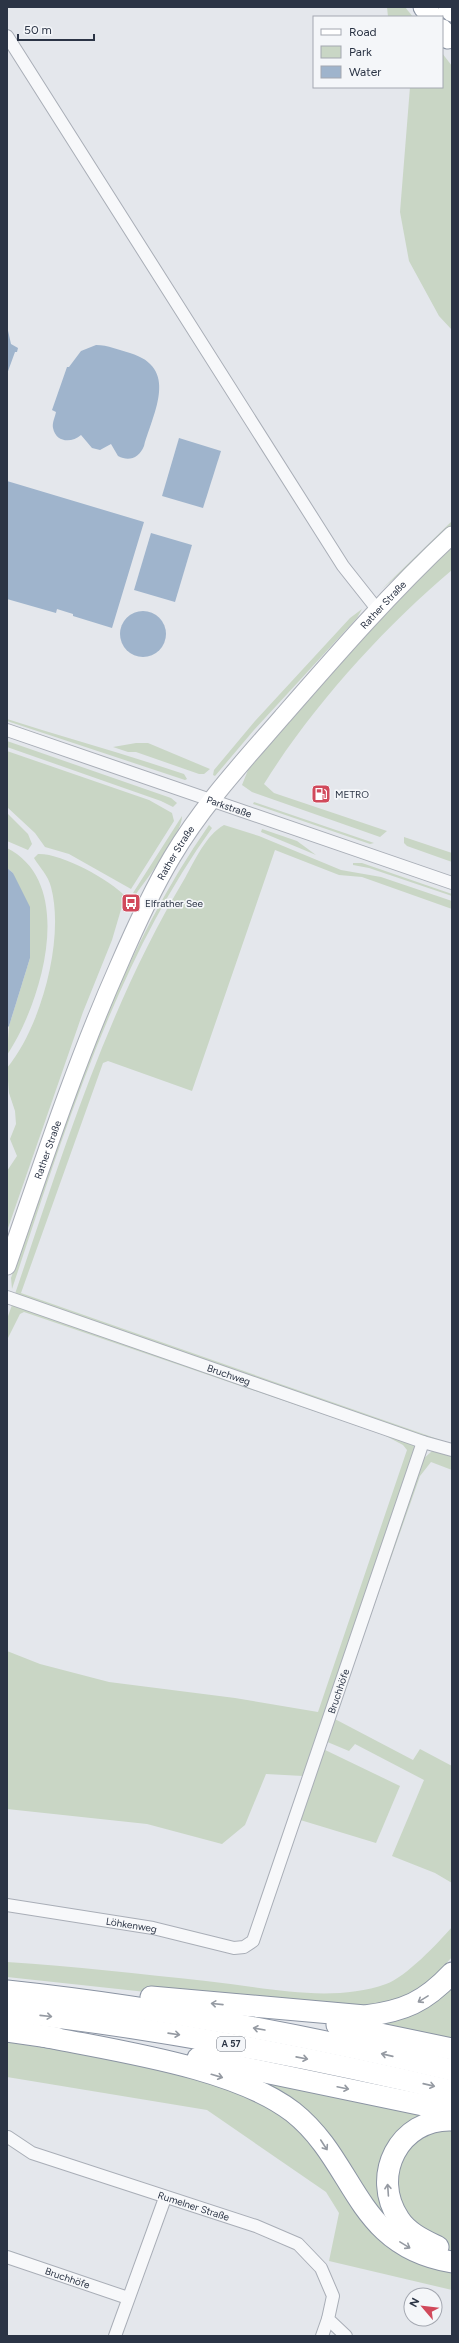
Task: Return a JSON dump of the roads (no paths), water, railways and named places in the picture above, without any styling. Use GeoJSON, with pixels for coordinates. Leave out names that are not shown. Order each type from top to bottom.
{"type":"FeatureCollection","features":[{"type":"Feature","properties":{"kind":"highway"},"geometry":{"type":"LineString","coordinates":[[424,7],[431,16]]}},
{"type":"Feature","properties":{"kind":"highway"},"geometry":{"type":"LineString","coordinates":[[449,7],[452,11]]}},
{"type":"Feature","properties":{"kind":"highway"},"geometry":{"type":"LineString","coordinates":[[41,1995],[86,1991],[256,2008],[366,2016],[393,2012],[411,2006],[431,1994],[452,1973]]}},
{"type":"Feature","properties":{"kind":"highway","name":"A 57"},"geometry":{"type":"LineString","coordinates":[[7,1991],[186,2016],[282,2033],[452,2070]]}},
{"type":"Feature","properties":{"kind":"highway"},"geometry":{"type":"LineString","coordinates":[[256,2008],[452,2049]]}},
{"type":"Feature","properties":{"kind":"highway","name":"A 57"},"geometry":{"type":"LineString","coordinates":[[7,2011],[181,2035],[384,2075],[452,2091]]}},
{"type":"Feature","properties":{"kind":"highway"},"geometry":{"type":"LineString","coordinates":[[7,2031],[178,2053],[452,2111]]}},
{"type":"Feature","properties":{"kind":"highway"},"geometry":{"type":"LineString","coordinates":[[43,2036],[167,2062],[223,2078],[259,2091],[292,2112],[316,2134],[356,2197],[388,2236],[413,2250],[452,2262]]}},
{"type":"Feature","properties":{"kind":"highway"},"geometry":{"type":"LineString","coordinates":[[452,2120],[444,2119],[422,2125],[406,2135],[393,2154],[387,2176],[389,2198],[399,2219],[415,2235],[439,2248],[452,2250]]}},
{"type":"Feature","properties":{"kind":"main road","name":"Rather Straße"},"geometry":{"type":"LineString","coordinates":[[7,1266],[64,1100],[99,1010],[135,929],[171,858],[211,801],[377,609],[452,535]]}},
{"type":"Feature","properties":{"kind":"street"},"geometry":{"type":"LineString","coordinates":[[7,36],[343,566],[377,609]]}},
{"type":"Feature","properties":{"kind":"street","name":"Parkstraße"},"geometry":{"type":"LineString","coordinates":[[7,730],[452,883]]}},
{"type":"Feature","properties":{"kind":"street","name":"Bruchweg"},"geometry":{"type":"LineString","coordinates":[[7,1297],[423,1442],[452,1450]]}},
{"type":"Feature","properties":{"kind":"street","name":"Bruchhöfe"},"geometry":{"type":"LineString","coordinates":[[253,1941],[423,1442]]}},
{"type":"Feature","properties":{"kind":"street","name":"Löhkenweg"},"geometry":{"type":"LineString","coordinates":[[7,1905],[153,1928],[234,1948],[244,1947],[253,1941]]}},
{"type":"Feature","properties":{"kind":"street","name":"Rumelner Straße"},"geometry":{"type":"LineString","coordinates":[[8,2137],[32,2153],[165,2198],[256,2226],[298,2244],[321,2268],[333,2296],[328,2319],[322,2336]]}},
{"type":"Feature","properties":{"kind":"street"},"geometry":{"type":"LineString","coordinates":[[115,2336],[165,2198]]}},
{"type":"Feature","properties":{"kind":"street","name":"Bruchhöfe"},"geometry":{"type":"LineString","coordinates":[[7,2257],[58,2273],[128,2298]]}},
{"type":"Feature","properties":{"kind":"street"},"geometry":{"type":"LineString","coordinates":[[328,2319],[346,2336]]}},
{"type":"Feature","properties":{"kind":"water"},"geometry":{"type":"Polygon","coordinates":[[[7,326],[11,344],[18,348],[17,352],[15,352],[7,374],[7,326]]]}},
{"type":"Feature","properties":{"kind":"water"},"geometry":{"type":"Polygon","coordinates":[[[96,345],[130,353],[145,360],[154,369],[159,380],[157,405],[144,446],[136,456],[130,459],[118,456],[111,444],[100,450],[92,448],[81,435],[77,438],[69,440],[61,439],[57,437],[53,428],[56,412],[52,410],[67,367],[69,367],[81,351],[96,345]]]}},
{"type":"Feature","properties":{"kind":"water"},"geometry":{"type":"Polygon","coordinates":[[[179,438],[221,451],[203,508],[162,496],[179,438]]]}},
{"type":"Feature","properties":{"kind":"water"},"geometry":{"type":"Polygon","coordinates":[[[7,481],[144,522],[112,628],[73,616],[73,614],[57,609],[56,613],[7,599],[7,481]]]}},
{"type":"Feature","properties":{"kind":"water"},"geometry":{"type":"Polygon","coordinates":[[[151,533],[192,545],[175,602],[134,590],[151,533]]]}},
{"type":"Feature","properties":{"kind":"water"},"geometry":{"type":"Polygon","coordinates":[[[143,611],[156,615],[162,621],[166,634],[162,647],[156,653],[143,657],[130,653],[124,647],[120,634],[124,621],[130,615],[143,611]]]}},
{"type":"Feature","properties":{"kind":"water"},"geometry":{"type":"Polygon","coordinates":[[[7,868],[13,873],[30,907],[30,958],[9,1026],[7,1028],[7,868]]]}},
{"type":"Feature","properties":{"kind":"place","name":"METRO"},"geometry":{"type":"Point","coordinates":[321,794]}},
{"type":"Feature","properties":{"kind":"place","name":"Elfrather See"},"geometry":{"type":"Point","coordinates":[131,903]}}]}
